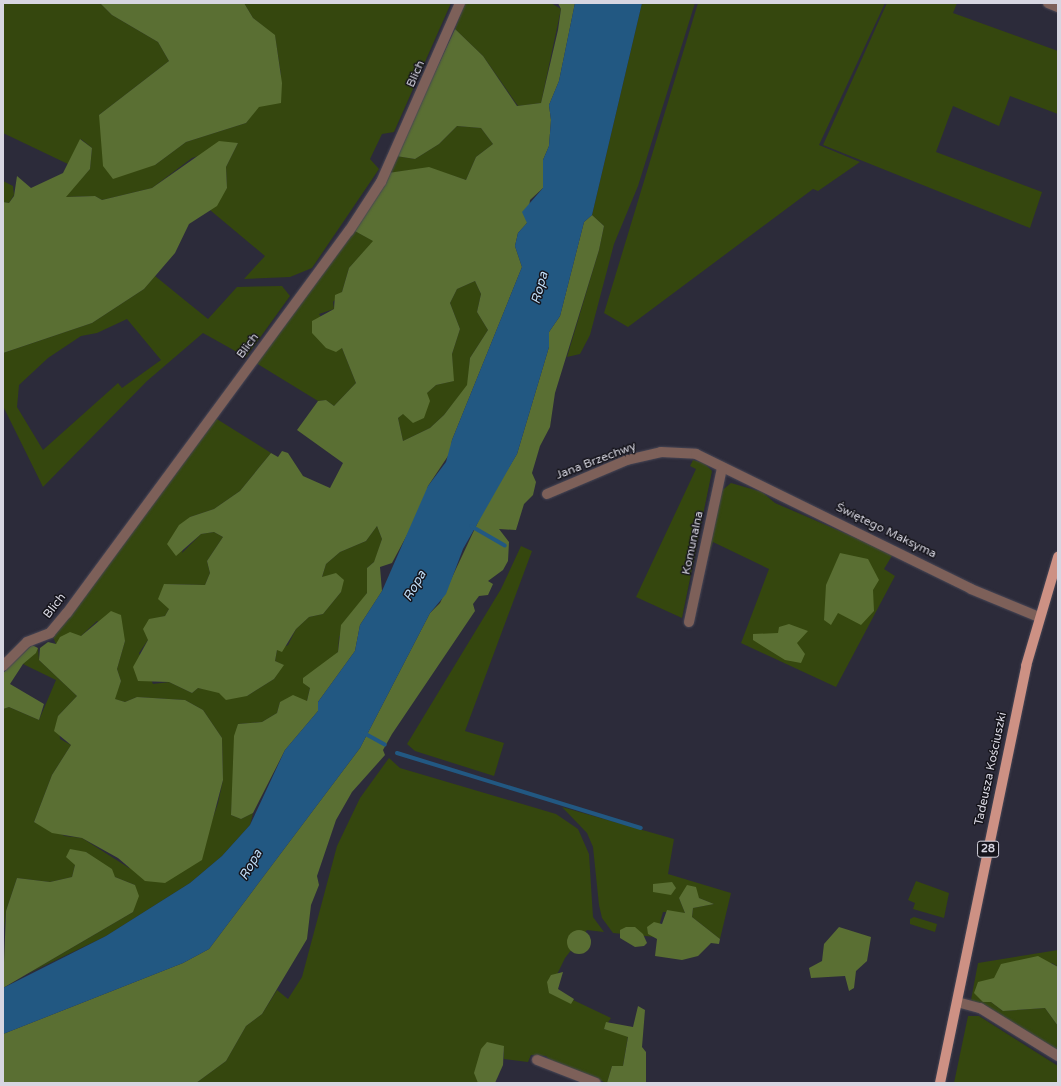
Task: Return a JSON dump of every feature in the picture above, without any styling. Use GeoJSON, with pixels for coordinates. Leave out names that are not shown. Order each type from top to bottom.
{"type":"FeatureCollection","features":[{"type":"Feature","properties":{"kind":"main road","name":"Tadeusza Kościuszki"},"geometry":{"type":"LineString","coordinates":[[940,1083],[1039,617],[1058,557]]}},
{"type":"Feature","properties":{"kind":"street","name":"Blich"},"geometry":{"type":"LineString","coordinates":[[3,666],[27,642],[50,633],[67,613],[350,232],[381,182],[460,3]]}},
{"type":"Feature","properties":{"kind":"street"},"geometry":{"type":"LineString","coordinates":[[1048,3],[1058,7]]}},
{"type":"Feature","properties":{"kind":"street","name":"Jana Brzechwy"},"geometry":{"type":"LineString","coordinates":[[547,494],[627,460],[661,452],[696,454],[722,468]]}},
{"type":"Feature","properties":{"kind":"street","name":"Świętego Maksyma"},"geometry":{"type":"LineString","coordinates":[[722,468],[971,589],[1039,617]]}},
{"type":"Feature","properties":{"kind":"street","name":"Komunalna"},"geometry":{"type":"LineString","coordinates":[[689,622],[722,468]]}},
{"type":"Feature","properties":{"kind":"street"},"geometry":{"type":"LineString","coordinates":[[957,1002],[980,1008],[1058,1056]]}},
{"type":"Feature","properties":{"kind":"street"},"geometry":{"type":"LineString","coordinates":[[537,1060],[596,1083]]}},
{"type":"Feature","properties":{"kind":"green space"},"geometry":{"type":"Polygon","coordinates":[[[3,3],[100,3],[112,15],[158,42],[169,61],[99,115],[155,165],[186,142],[246,123],[281,75],[275,36],[253,18],[244,3],[451,3],[394,132],[382,134],[370,159],[379,169],[312,268],[290,277],[244,279],[265,256],[210,210],[227,188],[226,167],[238,143],[192,158],[152,188],[102,200],[95,196],[65,197],[90,169],[92,148],[81,139],[70,165],[3,133],[3,3]]]}},
{"type":"Feature","properties":{"kind":"green space"},"geometry":{"type":"Polygon","coordinates":[[[100,3],[244,3],[253,18],[275,35],[282,83],[281,103],[259,107],[246,123],[186,142],[155,165],[113,179],[103,166],[99,115],[169,61],[158,42],[112,15],[100,3]]]}},
{"type":"Feature","properties":{"kind":"green space"},"geometry":{"type":"Polygon","coordinates":[[[465,3],[551,3],[561,9],[541,103],[518,106],[483,56],[455,29],[465,3]]]}},
{"type":"Feature","properties":{"kind":"green space"},"geometry":{"type":"Polygon","coordinates":[[[558,3],[575,3],[559,81],[549,105],[551,120],[549,146],[543,160],[543,188],[530,200],[527,223],[518,233],[515,246],[522,267],[452,440],[450,453],[428,486],[423,505],[392,563],[380,567],[382,591],[360,625],[355,651],[318,702],[318,711],[285,750],[253,813],[241,819],[231,815],[234,736],[238,724],[262,722],[277,713],[280,702],[293,695],[307,701],[310,688],[303,683],[303,678],[338,652],[341,625],[367,593],[367,568],[374,562],[382,539],[377,526],[366,541],[340,552],[326,564],[322,577],[336,573],[344,580],[341,592],[323,614],[309,617],[296,629],[282,652],[277,650],[275,661],[284,665],[274,679],[247,696],[226,700],[219,693],[198,688],[192,693],[169,682],[138,681],[133,667],[148,640],[143,629],[149,619],[165,616],[169,609],[158,599],[164,584],[205,585],[210,573],[207,561],[223,537],[214,532],[201,534],[176,556],[167,544],[179,525],[190,517],[214,509],[240,491],[271,453],[278,457],[282,451],[288,453],[303,476],[330,488],[343,463],[297,430],[318,401],[326,400],[334,406],[356,383],[342,348],[336,352],[326,348],[312,333],[312,321],[334,309],[335,295],[342,292],[349,268],[373,241],[353,230],[388,173],[429,167],[466,180],[476,157],[493,144],[481,128],[457,126],[439,144],[415,159],[396,156],[455,29],[483,56],[517,106],[541,103],[558,30],[561,9],[558,3]],[[475,281],[457,289],[450,303],[460,329],[452,354],[454,381],[436,385],[427,393],[430,401],[424,418],[413,423],[403,414],[398,418],[403,441],[430,428],[444,415],[467,385],[470,358],[488,330],[477,312],[481,294],[475,281]]]}},
{"type":"Feature","properties":{"kind":"green space"},"geometry":{"type":"Polygon","coordinates":[[[642,3],[695,3],[638,186],[614,244],[590,335],[580,354],[567,357],[599,250],[604,226],[592,215],[642,3]]]}},
{"type":"Feature","properties":{"kind":"green space"},"geometry":{"type":"Polygon","coordinates":[[[698,3],[885,3],[819,145],[860,162],[818,191],[813,189],[628,327],[604,313],[698,3]]]}},
{"type":"Feature","properties":{"kind":"green space"},"geometry":{"type":"Polygon","coordinates":[[[887,3],[957,3],[953,13],[1058,51],[1058,114],[1010,96],[999,126],[953,106],[936,152],[1042,192],[1030,228],[823,145],[887,3]]]}},
{"type":"Feature","properties":{"kind":"green space"},"geometry":{"type":"Polygon","coordinates":[[[457,126],[481,128],[493,144],[476,157],[466,180],[429,168],[388,173],[396,156],[415,159],[439,144],[457,126]]]}},
{"type":"Feature","properties":{"kind":"green space"},"geometry":{"type":"Polygon","coordinates":[[[80,139],[92,148],[90,169],[66,197],[95,196],[102,200],[152,188],[219,141],[238,143],[226,167],[227,188],[217,206],[189,224],[175,253],[144,289],[92,323],[3,353],[3,202],[9,203],[14,196],[17,176],[31,188],[63,173],[80,139]]]}},
{"type":"Feature","properties":{"kind":"green space"},"geometry":{"type":"Polygon","coordinates":[[[3,181],[13,186],[14,195],[9,203],[3,202],[3,181]]]}},
{"type":"Feature","properties":{"kind":"green space"},"geometry":{"type":"Polygon","coordinates":[[[592,215],[604,226],[599,250],[555,393],[550,427],[540,446],[532,473],[536,482],[533,495],[524,504],[516,530],[499,529],[509,542],[508,561],[503,570],[488,581],[493,584],[488,595],[479,596],[473,604],[475,611],[392,734],[383,750],[385,755],[352,792],[336,820],[317,876],[319,885],[311,905],[307,939],[262,1014],[246,1026],[226,1061],[196,1083],[3,1083],[3,1034],[183,963],[209,949],[360,748],[430,613],[440,603],[485,507],[517,454],[549,347],[549,332],[560,316],[584,222],[592,215]]]}},
{"type":"Feature","properties":{"kind":"green space"},"geometry":{"type":"Polygon","coordinates":[[[353,230],[374,241],[349,268],[342,292],[333,302],[334,309],[319,314],[342,348],[356,383],[334,406],[326,400],[318,401],[256,363],[353,230]]]}},
{"type":"Feature","properties":{"kind":"green space"},"geometry":{"type":"Polygon","coordinates":[[[155,276],[208,319],[237,287],[282,286],[290,296],[246,357],[203,333],[147,381],[43,487],[3,406],[3,353],[92,323],[144,289],[155,276]],[[127,319],[97,333],[81,336],[48,358],[19,385],[17,407],[43,450],[118,383],[122,388],[161,360],[127,319]]]}},
{"type":"Feature","properties":{"kind":"green space"},"geometry":{"type":"Polygon","coordinates":[[[475,281],[481,294],[477,312],[488,330],[470,358],[468,385],[444,415],[430,428],[403,441],[398,418],[436,385],[453,381],[452,354],[460,329],[450,303],[457,289],[475,281]]]}},
{"type":"Feature","properties":{"kind":"green space"},"geometry":{"type":"Polygon","coordinates":[[[212,416],[271,453],[240,491],[214,509],[190,517],[182,553],[201,534],[214,532],[223,537],[207,561],[210,573],[205,585],[164,584],[169,609],[165,616],[149,620],[148,640],[139,653],[153,684],[169,682],[192,693],[198,688],[247,696],[274,679],[283,665],[275,661],[277,650],[288,645],[296,629],[309,617],[323,614],[341,592],[322,577],[326,564],[340,552],[366,541],[377,526],[382,539],[375,561],[367,568],[367,593],[339,637],[338,652],[305,684],[310,688],[307,701],[280,702],[277,713],[262,722],[238,724],[231,815],[241,819],[253,813],[250,825],[222,856],[190,883],[106,936],[27,974],[133,912],[135,885],[115,877],[86,852],[75,865],[72,877],[50,882],[17,878],[6,911],[3,939],[3,709],[9,707],[39,720],[56,680],[23,664],[38,648],[39,660],[77,696],[58,716],[60,739],[71,745],[52,775],[34,822],[65,836],[82,838],[129,868],[208,832],[218,803],[223,780],[222,738],[203,710],[185,700],[137,697],[125,702],[114,699],[121,681],[117,669],[125,641],[97,621],[81,636],[56,644],[52,635],[212,416]]]}},
{"type":"Feature","properties":{"kind":"green space"},"geometry":{"type":"Polygon","coordinates":[[[693,460],[704,463],[712,471],[682,618],[636,597],[696,469],[690,466],[693,460]]]}},
{"type":"Feature","properties":{"kind":"green space"},"geometry":{"type":"Polygon","coordinates":[[[731,483],[762,492],[775,503],[893,554],[884,569],[895,576],[836,687],[741,643],[769,569],[713,542],[707,560],[719,493],[731,483]]]}},
{"type":"Feature","properties":{"kind":"green space"},"geometry":{"type":"Polygon","coordinates":[[[521,546],[532,551],[465,731],[504,743],[494,776],[415,751],[407,744],[501,589],[521,546]]]}},
{"type":"Feature","properties":{"kind":"green space"},"geometry":{"type":"Polygon","coordinates":[[[840,553],[868,559],[879,580],[873,590],[874,611],[861,625],[838,613],[831,625],[824,620],[826,585],[840,553]]]}},
{"type":"Feature","properties":{"kind":"green space"},"geometry":{"type":"Polygon","coordinates":[[[111,611],[121,615],[125,641],[117,669],[121,681],[115,699],[125,702],[137,697],[185,700],[203,710],[222,738],[223,780],[202,860],[165,883],[145,881],[118,858],[82,838],[52,833],[34,822],[52,775],[71,745],[54,731],[58,716],[77,696],[39,660],[40,648],[48,642],[56,644],[60,637],[70,632],[81,636],[111,611]]]}},
{"type":"Feature","properties":{"kind":"green space"},"geometry":{"type":"Polygon","coordinates":[[[789,624],[808,631],[797,643],[805,654],[801,663],[785,660],[753,640],[753,634],[778,633],[779,627],[789,624]]]}},
{"type":"Feature","properties":{"kind":"green space"},"geometry":{"type":"Polygon","coordinates":[[[32,645],[38,648],[36,653],[23,664],[10,684],[44,704],[39,720],[9,707],[3,709],[3,673],[32,645]]]}},
{"type":"Feature","properties":{"kind":"green space"},"geometry":{"type":"Polygon","coordinates":[[[389,758],[400,768],[556,814],[578,829],[589,854],[593,917],[604,932],[587,930],[565,958],[550,989],[611,1018],[604,1029],[628,1036],[623,1066],[612,1066],[607,1083],[552,1062],[546,1056],[531,1055],[528,1062],[504,1059],[504,1046],[478,1083],[196,1083],[226,1061],[246,1026],[262,1014],[277,990],[288,999],[302,977],[337,846],[360,798],[389,758]]]}},
{"type":"Feature","properties":{"kind":"green space"},"geometry":{"type":"Polygon","coordinates":[[[562,807],[674,839],[668,874],[731,893],[720,939],[692,917],[693,908],[714,904],[699,898],[679,898],[685,913],[663,912],[656,937],[613,933],[602,918],[599,905],[593,847],[587,833],[562,807]]]}},
{"type":"Feature","properties":{"kind":"green space"},"geometry":{"type":"Polygon","coordinates":[[[70,849],[86,852],[112,869],[115,877],[135,885],[139,896],[133,912],[3,988],[6,911],[17,878],[50,882],[72,877],[75,865],[66,857],[70,849]]]}},
{"type":"Feature","properties":{"kind":"green space"},"geometry":{"type":"Polygon","coordinates":[[[916,881],[949,893],[944,918],[913,909],[915,903],[908,900],[916,881]]]}},
{"type":"Feature","properties":{"kind":"green space"},"geometry":{"type":"Polygon","coordinates":[[[672,882],[676,888],[671,895],[653,892],[653,884],[672,882]]]}},
{"type":"Feature","properties":{"kind":"green space"},"geometry":{"type":"Polygon","coordinates":[[[687,885],[696,887],[699,898],[714,904],[693,908],[692,917],[720,939],[719,944],[711,943],[698,956],[682,960],[655,956],[657,939],[648,934],[647,927],[654,922],[662,924],[667,910],[685,913],[679,898],[687,885]]]}},
{"type":"Feature","properties":{"kind":"green space"},"geometry":{"type":"Polygon","coordinates":[[[914,917],[937,924],[935,932],[910,924],[910,919],[914,917]]]}},
{"type":"Feature","properties":{"kind":"green space"},"geometry":{"type":"Polygon","coordinates":[[[626,927],[635,927],[643,934],[647,943],[644,946],[635,947],[620,938],[620,930],[626,927]]]}},
{"type":"Feature","properties":{"kind":"green space"},"geometry":{"type":"Polygon","coordinates":[[[839,927],[871,937],[867,961],[856,971],[854,988],[849,991],[845,976],[811,978],[809,968],[822,961],[824,944],[839,927]]]}},
{"type":"Feature","properties":{"kind":"green space"},"geometry":{"type":"Polygon","coordinates":[[[579,930],[587,934],[591,942],[587,950],[579,954],[571,950],[567,942],[571,934],[579,930]]]}},
{"type":"Feature","properties":{"kind":"green space"},"geometry":{"type":"Polygon","coordinates":[[[1058,950],[1058,967],[1052,963],[991,1002],[1003,1011],[1045,1008],[1058,1026],[1058,1053],[971,1000],[978,963],[1058,950]]]}},
{"type":"Feature","properties":{"kind":"green space"},"geometry":{"type":"Polygon","coordinates":[[[1038,956],[1058,967],[1058,1026],[1045,1008],[1003,1011],[991,1002],[983,1002],[974,993],[978,982],[994,978],[1001,964],[1038,956]]]}},
{"type":"Feature","properties":{"kind":"green space"},"geometry":{"type":"Polygon","coordinates":[[[563,972],[558,989],[574,999],[571,1004],[549,993],[547,982],[551,975],[563,972]]]}},
{"type":"Feature","properties":{"kind":"green space"},"geometry":{"type":"Polygon","coordinates":[[[638,1006],[645,1010],[642,1047],[646,1052],[646,1082],[607,1083],[612,1066],[623,1066],[628,1037],[604,1029],[606,1022],[633,1027],[638,1006]]]}},
{"type":"Feature","properties":{"kind":"green space"},"geometry":{"type":"Polygon","coordinates":[[[968,1016],[979,1016],[1058,1066],[1058,1083],[954,1083],[968,1016]]]}},
{"type":"Feature","properties":{"kind":"green space"},"geometry":{"type":"Polygon","coordinates":[[[487,1042],[504,1046],[503,1065],[495,1083],[478,1083],[474,1073],[481,1049],[487,1042]]]}},
{"type":"Feature","properties":{"kind":"water","name":"Ropa"},"geometry":{"type":"Polygon","coordinates":[[[575,3],[642,3],[592,215],[584,222],[560,316],[549,332],[549,347],[517,454],[463,549],[446,594],[430,613],[360,748],[209,949],[183,963],[3,1034],[3,988],[106,936],[190,883],[222,856],[250,825],[285,750],[318,711],[318,702],[355,651],[360,625],[382,591],[428,486],[446,462],[452,440],[522,267],[515,246],[518,233],[527,223],[522,212],[543,188],[543,160],[549,146],[551,120],[549,105],[559,81],[575,3]]]}},
{"type":"Feature","properties":{"kind":"waterway"},"geometry":{"type":"LineString","coordinates":[[471,526],[505,546]]}},
{"type":"Feature","properties":{"kind":"waterway"},"geometry":{"type":"LineString","coordinates":[[362,732],[385,745]]}},
{"type":"Feature","properties":{"kind":"waterway"},"geometry":{"type":"LineString","coordinates":[[397,753],[641,828]]}}]}
